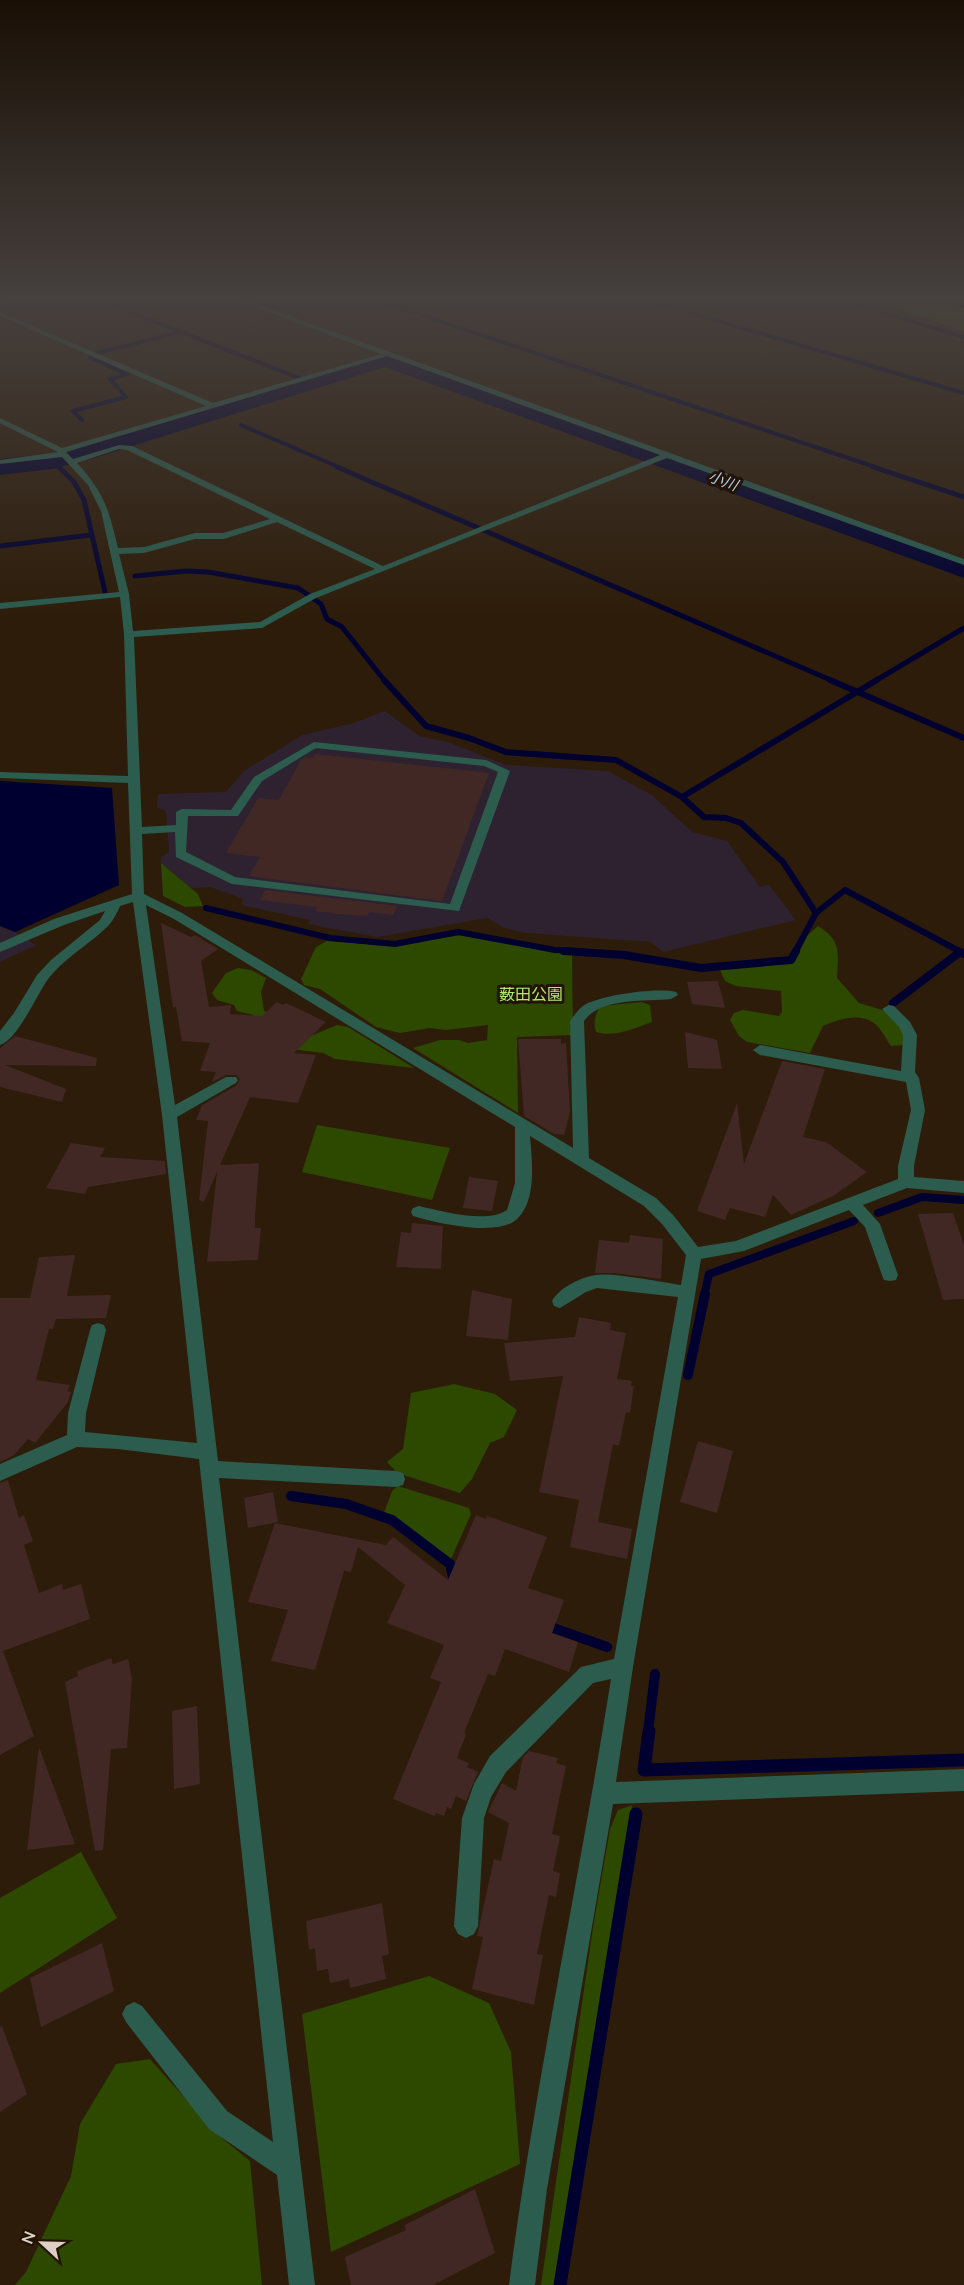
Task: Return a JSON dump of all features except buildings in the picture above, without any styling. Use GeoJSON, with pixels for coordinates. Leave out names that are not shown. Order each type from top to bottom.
{"type":"FeatureCollection","features":[{"type":"Feature","properties":{"kind":"street"},"geometry":{"type":"LineString","coordinates":[[66,457],[213,406]]}},
{"type":"Feature","properties":{"kind":"street"},"geometry":{"type":"LineString","coordinates":[[533,406],[964,562]]}},
{"type":"Feature","properties":{"kind":"street"},"geometry":{"type":"LineString","coordinates":[[0,420],[66,457],[92,484],[101,502],[124,594],[129,634],[134,744],[132,780],[138,896],[169,1115],[302,2285]]}},
{"type":"Feature","properties":{"kind":"street"},"geometry":{"type":"LineString","coordinates":[[0,462],[66,457],[118,447],[129,448],[383,569]]}},
{"type":"Feature","properties":{"kind":"street"},"geometry":{"type":"LineString","coordinates":[[129,634],[262,625],[313,597],[669,454]]}},
{"type":"Feature","properties":{"kind":"street"},"geometry":{"type":"LineString","coordinates":[[114,552],[144,550],[195,536],[224,536],[278,519]]}},
{"type":"Feature","properties":{"kind":"street"},"geometry":{"type":"LineString","coordinates":[[0,606],[124,594]]}},
{"type":"Feature","properties":{"kind":"street"},"geometry":{"type":"LineString","coordinates":[[315,745],[486,763],[504,771],[455,908],[232,880],[180,854],[182,828],[182,812],[234,814],[258,779],[315,745]]}},
{"type":"Feature","properties":{"kind":"street"},"geometry":{"type":"LineString","coordinates":[[0,775],[132,780]]}},
{"type":"Feature","properties":{"kind":"street"},"geometry":{"type":"LineString","coordinates":[[135,831],[182,828]]}},
{"type":"Feature","properties":{"kind":"street"},"geometry":{"type":"LineString","coordinates":[[0,948],[59,922],[138,896],[188,922],[650,1202],[668,1220],[694,1254],[623,1667],[604,1793],[534,2189],[522,2285]]}},
{"type":"Feature","properties":{"kind":"street"},"geometry":{"type":"LineString","coordinates":[[0,1040],[19,1016],[42,978],[105,922],[114,904]]}},
{"type":"Feature","properties":{"kind":"street"},"geometry":{"type":"LineString","coordinates":[[581,1160],[577,1021],[580,1014],[596,1003],[670,995]]}},
{"type":"Feature","properties":{"kind":"street"},"geometry":{"type":"LineString","coordinates":[[889,1009],[905,1025],[910,1035],[908,1073],[912,1078],[918,1110],[906,1166],[906,1182]]}},
{"type":"Feature","properties":{"kind":"street"},"geometry":{"type":"LineString","coordinates":[[760,1050],[912,1078]]}},
{"type":"Feature","properties":{"kind":"street"},"geometry":{"type":"LineString","coordinates":[[169,1115],[231,1080]]}},
{"type":"Feature","properties":{"kind":"street"},"geometry":{"type":"LineString","coordinates":[[420,1212],[456,1220],[505,1220],[515,1213],[525,1180],[522,1124]]}},
{"type":"Feature","properties":{"kind":"street"},"geometry":{"type":"LineString","coordinates":[[694,1254],[738,1247],[906,1182],[964,1187]]}},
{"type":"Feature","properties":{"kind":"street"},"geometry":{"type":"LineString","coordinates":[[852,1203],[872,1224],[890,1275]]}},
{"type":"Feature","properties":{"kind":"street"},"geometry":{"type":"LineString","coordinates":[[560,1301],[580,1287],[597,1281],[687,1292]]}},
{"type":"Feature","properties":{"kind":"street"},"geometry":{"type":"LineString","coordinates":[[76,1439],[77,1413],[98,1330]]}},
{"type":"Feature","properties":{"kind":"street"},"geometry":{"type":"LineString","coordinates":[[0,1473],[76,1439],[118,1441],[207,1460],[396,1479]]}},
{"type":"Feature","properties":{"kind":"street"},"geometry":{"type":"LineString","coordinates":[[466,1926],[473,1818],[482,1792],[498,1764],[588,1674],[623,1667]]}},
{"type":"Feature","properties":{"kind":"street"},"geometry":{"type":"LineString","coordinates":[[604,1793],[964,1780]]}},
{"type":"Feature","properties":{"kind":"street"},"geometry":{"type":"LineString","coordinates":[[134,2014],[218,2120],[289,2168]]}},
{"type":"Feature","properties":{"kind":"shaded area"},"geometry":{"type":"Polygon","coordinates":[[[385,711],[419,736],[448,742],[506,765],[608,771],[652,795],[692,832],[727,841],[760,887],[769,885],[796,920],[663,952],[651,942],[526,933],[504,928],[487,918],[377,937],[308,924],[310,920],[241,905],[243,899],[210,887],[191,888],[161,863],[161,857],[169,852],[166,811],[157,807],[158,794],[226,792],[244,771],[302,735],[354,723],[385,711]]]}},
{"type":"Feature","properties":{"kind":"shaded area"},"geometry":{"type":"Polygon","coordinates":[[[0,781],[112,788],[119,885],[15,932],[0,926],[0,781]]]}},
{"type":"Feature","properties":{"kind":"shaded area"},"geometry":{"type":"Polygon","coordinates":[[[0,926],[15,932],[36,945],[0,962],[0,926]]]}},
{"type":"Feature","properties":{"kind":"green space"},"geometry":{"type":"Polygon","coordinates":[[[161,863],[198,894],[203,906],[185,907],[163,896],[161,863]]]}},
{"type":"Feature","properties":{"kind":"green space"},"geometry":{"type":"Polygon","coordinates":[[[818,926],[826,931],[835,942],[838,954],[837,978],[859,1003],[885,1011],[897,1021],[906,1037],[903,1045],[891,1046],[874,1023],[862,1018],[841,1020],[823,1026],[810,1053],[747,1042],[739,1036],[730,1020],[734,1013],[743,1010],[779,1016],[782,1012],[781,991],[736,986],[725,981],[720,970],[794,963],[808,935],[818,926]]]}},
{"type":"Feature","properties":{"kind":"green space","name":"薮田公園"},"geometry":{"type":"Polygon","coordinates":[[[461,935],[572,955],[573,1035],[517,1037],[518,1113],[413,1048],[440,1040],[459,1040],[468,1043],[487,1040],[488,1025],[446,1030],[430,1028],[400,1033],[376,1027],[320,989],[304,985],[301,979],[316,947],[327,941],[393,946],[461,935]]]}},
{"type":"Feature","properties":{"kind":"green space"},"geometry":{"type":"Polygon","coordinates":[[[238,968],[251,970],[266,978],[261,992],[264,1011],[313,1035],[337,1025],[348,1027],[414,1068],[335,1059],[323,1053],[275,1047],[251,1023],[253,1015],[237,1011],[234,1005],[217,1000],[212,993],[226,973],[238,968]]]}},
{"type":"Feature","properties":{"kind":"green space"},"geometry":{"type":"Polygon","coordinates":[[[642,1002],[650,1005],[652,1022],[617,1033],[596,1032],[595,1019],[600,1006],[642,1002]]]}},
{"type":"Feature","properties":{"kind":"green space"},"geometry":{"type":"Polygon","coordinates":[[[317,1125],[450,1148],[432,1200],[302,1172],[317,1125]]]}},
{"type":"Feature","properties":{"kind":"green space"},"geometry":{"type":"Polygon","coordinates":[[[454,1384],[495,1394],[517,1410],[504,1437],[490,1443],[472,1479],[460,1493],[397,1473],[387,1462],[403,1449],[411,1393],[454,1384]]]}},
{"type":"Feature","properties":{"kind":"green space"},"geometry":{"type":"Polygon","coordinates":[[[398,1486],[469,1508],[471,1514],[451,1559],[393,1516],[384,1513],[392,1491],[398,1486]]]}},
{"type":"Feature","properties":{"kind":"green space"},"geometry":{"type":"Polygon","coordinates":[[[632,1805],[556,2285],[541,2285],[594,1921],[610,1829],[618,1810],[632,1805]]]}},
{"type":"Feature","properties":{"kind":"green space"},"geometry":{"type":"Polygon","coordinates":[[[81,1852],[117,1918],[0,1993],[0,1898],[81,1852]]]}},
{"type":"Feature","properties":{"kind":"green space"},"geometry":{"type":"Polygon","coordinates":[[[429,1976],[489,2003],[511,2052],[520,2164],[331,2252],[302,2014],[429,1976]]]}},
{"type":"Feature","properties":{"kind":"green space"},"geometry":{"type":"Polygon","coordinates":[[[150,2059],[217,2134],[250,2161],[262,2285],[15,2285],[26,2272],[71,2176],[80,2124],[116,2064],[150,2059]]]}},
{"type":"Feature","properties":{"kind":"waterway"},"geometry":{"type":"LineString","coordinates":[[82,420],[73,411],[93,406]]}},
{"type":"Feature","properties":{"kind":"waterway","name":"小川"},"geometry":{"type":"LineString","coordinates":[[0,467],[53,461],[235,406]]}},
{"type":"Feature","properties":{"kind":"waterway","name":"小川"},"geometry":{"type":"LineString","coordinates":[[514,406],[964,569]]}},
{"type":"Feature","properties":{"kind":"waterway"},"geometry":{"type":"LineString","coordinates":[[692,406],[878,468]]}},
{"type":"Feature","properties":{"kind":"waterway"},"geometry":{"type":"LineString","coordinates":[[241,425],[341,468]]}},
{"type":"Feature","properties":{"kind":"waterway"},"geometry":{"type":"LineString","coordinates":[[53,461],[74,482],[84,500],[105,592]]}},
{"type":"Feature","properties":{"kind":"waterway"},"geometry":{"type":"LineString","coordinates":[[337,467],[833,681]]}},
{"type":"Feature","properties":{"kind":"waterway"},"geometry":{"type":"LineString","coordinates":[[873,467],[964,497]]}},
{"type":"Feature","properties":{"kind":"waterway"},"geometry":{"type":"LineString","coordinates":[[0,546],[91,535]]}},
{"type":"Feature","properties":{"kind":"waterway"},"geometry":{"type":"LineString","coordinates":[[135,576],[186,571],[208,572],[298,588],[321,604],[327,619],[342,627],[385,681]]}},
{"type":"Feature","properties":{"kind":"waterway"},"geometry":{"type":"LineString","coordinates":[[875,681],[964,628]]}},
{"type":"Feature","properties":{"kind":"waterway"},"geometry":{"type":"LineString","coordinates":[[384,680],[426,726],[469,738],[506,752],[616,760],[682,797]]}},
{"type":"Feature","properties":{"kind":"waterway"},"geometry":{"type":"LineString","coordinates":[[830,680],[857,692]]}},
{"type":"Feature","properties":{"kind":"waterway"},"geometry":{"type":"LineString","coordinates":[[857,692],[877,680]]}},
{"type":"Feature","properties":{"kind":"waterway"},"geometry":{"type":"LineString","coordinates":[[682,797],[857,692]]}},
{"type":"Feature","properties":{"kind":"waterway"},"geometry":{"type":"LineString","coordinates":[[857,692],[964,738]]}},
{"type":"Feature","properties":{"kind":"waterway"},"geometry":{"type":"LineString","coordinates":[[682,797],[704,817],[726,818],[741,823],[783,862],[816,913]]}},
{"type":"Feature","properties":{"kind":"waterway"},"geometry":{"type":"LineString","coordinates":[[816,913],[845,890],[961,952]]}},
{"type":"Feature","properties":{"kind":"waterway"},"geometry":{"type":"LineString","coordinates":[[206,908],[330,938],[395,944],[458,932],[555,950],[584,952]]}},
{"type":"Feature","properties":{"kind":"waterway"},"geometry":{"type":"LineString","coordinates":[[795,952],[816,913]]}},
{"type":"Feature","properties":{"kind":"waterway"},"geometry":{"type":"LineString","coordinates":[[564,951],[624,955],[701,968],[791,960],[796,951]]}},
{"type":"Feature","properties":{"kind":"waterway"},"geometry":{"type":"LineString","coordinates":[[893,1003],[960,952]]}},
{"type":"Feature","properties":{"kind":"waterway"},"geometry":{"type":"LineString","coordinates":[[960,952],[964,954]]}},
{"type":"Feature","properties":{"kind":"waterway"},"geometry":{"type":"LineString","coordinates":[[878,1213],[922,1197],[964,1200]]}},
{"type":"Feature","properties":{"kind":"waterway"},"geometry":{"type":"LineString","coordinates":[[704,1296],[709,1274],[854,1221]]}},
{"type":"Feature","properties":{"kind":"waterway"},"geometry":{"type":"LineString","coordinates":[[688,1375],[705,1294]]}},
{"type":"Feature","properties":{"kind":"waterway"},"geometry":{"type":"LineString","coordinates":[[291,1496],[346,1504],[392,1520],[450,1564],[454,1581]]}},
{"type":"Feature","properties":{"kind":"waterway"},"geometry":{"type":"LineString","coordinates":[[545,1625],[607,1647]]}},
{"type":"Feature","properties":{"kind":"waterway"},"geometry":{"type":"LineString","coordinates":[[648,1732],[655,1674]]}},
{"type":"Feature","properties":{"kind":"waterway"},"geometry":{"type":"LineString","coordinates":[[649,1731],[644,1770],[964,1760]]}},
{"type":"Feature","properties":{"kind":"waterway"},"geometry":{"type":"LineString","coordinates":[[560,2285],[636,1814]]}}]}
